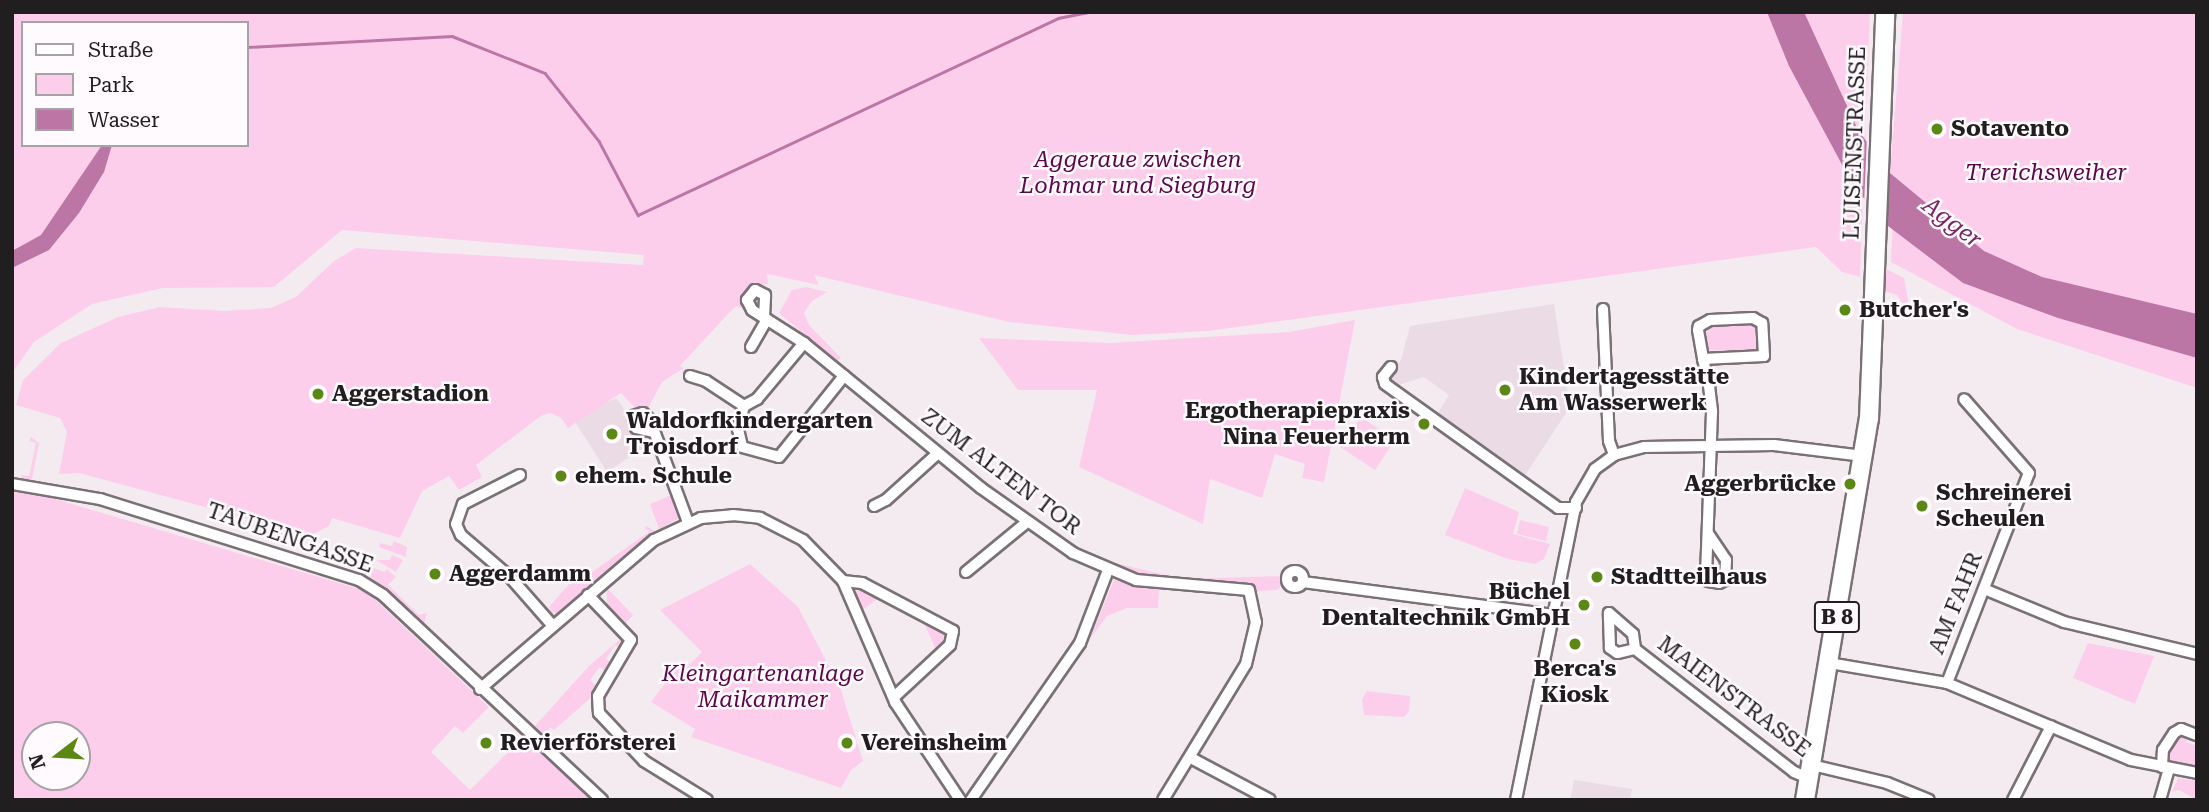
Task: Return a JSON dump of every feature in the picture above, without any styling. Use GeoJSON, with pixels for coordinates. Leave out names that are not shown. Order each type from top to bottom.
{"type":"FeatureCollection","features":[{"type":"Feature","properties":{"kind":"main road","name":"LUISENSTRASSE"},"geometry":{"type":"LineString","coordinates":[[1863,456],[1870,409],[1879,115],[1885,12]]}},
{"type":"Feature","properties":{"kind":"main road","name":"B 8"},"geometry":{"type":"LineString","coordinates":[[1805,800],[1863,456]]}},
{"type":"Feature","properties":{"kind":"street"},"geometry":{"type":"LineString","coordinates":[[1603,309],[1609,441],[1614,455]]}},
{"type":"Feature","properties":{"kind":"street","name":"ZUM ALTEN TOR"},"geometry":{"type":"LineString","coordinates":[[751,347],[766,318],[804,343],[937,454],[1027,522],[1108,570],[1171,586],[1242,586],[1255,604],[1251,651],[1240,678],[1191,758]]}},
{"type":"Feature","properties":{"kind":"street"},"geometry":{"type":"LineString","coordinates":[[1703,359],[1764,356],[1762,323],[1753,318],[1705,321],[1699,330],[1703,359],[1712,412],[1708,533]]}},
{"type":"Feature","properties":{"kind":"street"},"geometry":{"type":"LineString","coordinates":[[804,343],[757,399],[744,406],[737,429],[740,445],[775,458],[844,376]]}},
{"type":"Feature","properties":{"kind":"street"},"geometry":{"type":"LineString","coordinates":[[1391,367],[1382,377],[1385,384],[1558,508],[1576,508]]}},
{"type":"Feature","properties":{"kind":"street"},"geometry":{"type":"LineString","coordinates":[[690,376],[706,381],[744,406]]}},
{"type":"Feature","properties":{"kind":"street","name":"AM FAHR"},"geometry":{"type":"LineString","coordinates":[[1947,683],[2029,473],[1964,400]]}},
{"type":"Feature","properties":{"kind":"street"},"geometry":{"type":"LineString","coordinates":[[653,432],[688,522]]}},
{"type":"Feature","properties":{"kind":"street"},"geometry":{"type":"LineString","coordinates":[[1516,800],[1576,508],[1588,478],[1614,455],[1644,447],[1798,446],[1863,456]]}},
{"type":"Feature","properties":{"kind":"street"},"geometry":{"type":"LineString","coordinates":[[874,506],[886,500],[937,454]]}},
{"type":"Feature","properties":{"kind":"street"},"geometry":{"type":"LineString","coordinates":[[520,475],[463,504],[456,524],[461,535],[510,578],[553,626]]}},
{"type":"Feature","properties":{"kind":"street","name":"TAUBENGASSE"},"geometry":{"type":"LineString","coordinates":[[12,484],[121,505],[359,580],[383,594],[480,689],[603,800]]}},
{"type":"Feature","properties":{"kind":"street"},"geometry":{"type":"LineString","coordinates":[[480,689],[654,540],[688,522],[733,514],[768,521],[803,540],[843,581],[894,697],[960,800]]}},
{"type":"Feature","properties":{"kind":"street"},"geometry":{"type":"LineString","coordinates":[[966,572],[1027,522]]}},
{"type":"Feature","properties":{"kind":"street"},"geometry":{"type":"LineString","coordinates":[[971,800],[1080,643],[1108,570]]}},
{"type":"Feature","properties":{"kind":"street"},"geometry":{"type":"LineString","coordinates":[[843,581],[862,583],[953,631],[950,645],[894,697]]}},
{"type":"Feature","properties":{"kind":"street"},"geometry":{"type":"LineString","coordinates":[[1303,582],[1554,615]]}},
{"type":"Feature","properties":{"kind":"street"},"geometry":{"type":"LineString","coordinates":[[1984,589],[2064,622],[2197,654]]}},
{"type":"Feature","properties":{"kind":"street"},"geometry":{"type":"LineString","coordinates":[[588,595],[631,640],[598,696],[599,713],[644,761],[707,800]]}},
{"type":"Feature","properties":{"kind":"street","name":"MAIENSTRASSE"},"geometry":{"type":"LineString","coordinates":[[1635,649],[1794,772],[1840,772],[1888,783],[1928,800]]}},
{"type":"Feature","properties":{"kind":"street"},"geometry":{"type":"LineString","coordinates":[[1829,663],[1947,683],[2115,754],[2166,768],[2197,773]]}},
{"type":"Feature","properties":{"kind":"street"},"geometry":{"type":"LineString","coordinates":[[2014,800],[2051,726]]}},
{"type":"Feature","properties":{"kind":"street"},"geometry":{"type":"LineString","coordinates":[[2174,800],[2161,796],[2166,768],[2163,750],[2174,733],[2181,729],[2197,735]]}},
{"type":"Feature","properties":{"kind":"street"},"geometry":{"type":"LineString","coordinates":[[1163,800],[1191,758],[1270,800]]}},
{"type":"Feature","properties":{"kind":"shaded area","name":"Kindertagesstätte Am Wasserwerk"},"geometry":{"type":"Polygon","coordinates":[[[1554,304],[1570,407],[1524,477],[1437,414],[1449,395],[1424,377],[1398,385],[1388,378],[1401,360],[1410,326],[1554,304]]]}},
{"type":"Feature","properties":{"kind":"shaded area","name":"Waldorfkindergarten Troisdorf"},"geometry":{"type":"Polygon","coordinates":[[[616,398],[629,415],[626,416],[632,428],[651,443],[607,472],[574,420],[616,398]]]}},
{"type":"Feature","properties":{"kind":"shaded area"},"geometry":{"type":"Polygon","coordinates":[[[1574,780],[1632,789],[1630,800],[1570,800],[1574,780]]]}},
{"type":"Feature","properties":{"kind":"green space","name":"Aggeraue zwischen Lohmar und Siegburg"},"geometry":{"type":"Polygon","coordinates":[[[12,12],[1870,12],[1860,277],[1842,272],[1816,247],[1208,331],[1133,335],[1009,322],[814,275],[819,285],[767,274],[768,284],[752,286],[741,308],[736,306],[680,366],[684,368],[662,382],[646,412],[638,411],[621,393],[568,428],[561,418],[550,413],[541,416],[476,465],[482,477],[459,490],[449,476],[422,491],[400,538],[332,518],[329,526],[306,538],[280,537],[275,526],[79,473],[59,474],[67,432],[60,418],[16,405],[23,380],[61,343],[118,317],[160,307],[224,311],[271,308],[296,297],[334,261],[356,248],[643,265],[644,255],[342,230],[274,287],[163,288],[92,304],[34,342],[12,373],[12,12]]]}},
{"type":"Feature","properties":{"kind":"green space","name":"Trerichsweiher"},"geometry":{"type":"Polygon","coordinates":[[[1903,12],[2197,12],[2197,388],[2017,329],[1891,262],[1895,177],[1890,173],[1903,12]]]}},
{"type":"Feature","properties":{"kind":"green space"},"geometry":{"type":"Polygon","coordinates":[[[1886,269],[1904,278],[1911,317],[1897,295],[1885,291],[1886,269]]]}},
{"type":"Feature","properties":{"kind":"green space"},"geometry":{"type":"Polygon","coordinates":[[[806,287],[827,292],[812,301],[804,313],[809,325],[841,358],[837,361],[779,313],[792,290],[806,287]]]}},
{"type":"Feature","properties":{"kind":"green space"},"geometry":{"type":"Polygon","coordinates":[[[1355,320],[1324,482],[1302,478],[1305,464],[1275,454],[1262,498],[1210,479],[1203,524],[1079,467],[1097,390],[1018,390],[979,338],[1111,343],[1289,332],[1355,320]]]}},
{"type":"Feature","properties":{"kind":"green space"},"geometry":{"type":"Polygon","coordinates":[[[1751,324],[1760,334],[1758,352],[1707,350],[1705,334],[1711,327],[1751,324]]]}},
{"type":"Feature","properties":{"kind":"green space"},"geometry":{"type":"Polygon","coordinates":[[[1361,417],[1395,440],[1375,470],[1340,447],[1361,417]]]}},
{"type":"Feature","properties":{"kind":"green space"},"geometry":{"type":"Polygon","coordinates":[[[31,437],[39,443],[32,479],[23,480],[21,475],[29,476],[36,443],[29,441],[31,437]]]}},
{"type":"Feature","properties":{"kind":"green space"},"geometry":{"type":"Polygon","coordinates":[[[1465,488],[1519,512],[1513,534],[1550,544],[1544,559],[1535,564],[1508,559],[1445,535],[1465,488]]]}},
{"type":"Feature","properties":{"kind":"green space"},"geometry":{"type":"Polygon","coordinates":[[[12,492],[45,496],[366,591],[489,707],[463,733],[455,726],[431,752],[470,790],[523,737],[593,800],[12,800],[12,492]]]}},
{"type":"Feature","properties":{"kind":"green space"},"geometry":{"type":"Polygon","coordinates":[[[672,495],[680,518],[659,529],[650,504],[672,495]]]}},
{"type":"Feature","properties":{"kind":"green space"},"geometry":{"type":"Polygon","coordinates":[[[1520,520],[1549,527],[1546,541],[1517,534],[1520,520]]]}},
{"type":"Feature","properties":{"kind":"green space"},"geometry":{"type":"Polygon","coordinates":[[[647,526],[655,532],[558,614],[552,613],[549,607],[572,581],[578,582],[650,531],[644,528],[647,526]]]}},
{"type":"Feature","properties":{"kind":"green space"},"geometry":{"type":"Polygon","coordinates":[[[394,541],[407,547],[406,557],[379,547],[380,543],[392,546],[394,541]]]}},
{"type":"Feature","properties":{"kind":"green space"},"geometry":{"type":"Polygon","coordinates":[[[392,555],[403,560],[396,572],[376,560],[390,560],[392,555]]]}},
{"type":"Feature","properties":{"kind":"green space"},"geometry":{"type":"Polygon","coordinates":[[[1115,563],[1182,579],[1283,576],[1284,584],[1277,590],[1258,591],[1242,582],[1206,583],[1140,576],[1114,568],[1115,563]]]}},
{"type":"Feature","properties":{"kind":"green space","name":"Kleingartenanlage Maikammer"},"geometry":{"type":"Polygon","coordinates":[[[750,564],[798,607],[840,687],[863,761],[851,770],[841,788],[691,737],[695,729],[651,702],[675,670],[685,669],[702,652],[660,610],[750,564]]]}},
{"type":"Feature","properties":{"kind":"green space"},"geometry":{"type":"Polygon","coordinates":[[[373,568],[385,572],[387,569],[396,577],[388,585],[419,615],[427,613],[424,624],[370,577],[373,568]]]}},
{"type":"Feature","properties":{"kind":"green space"},"geometry":{"type":"Polygon","coordinates":[[[1114,580],[1159,589],[1158,608],[1127,608],[1107,616],[1090,639],[1114,580]]]}},
{"type":"Feature","properties":{"kind":"green space"},"geometry":{"type":"Polygon","coordinates":[[[607,588],[633,615],[626,623],[607,604],[607,588]]]}},
{"type":"Feature","properties":{"kind":"green space"},"geometry":{"type":"Polygon","coordinates":[[[861,588],[879,598],[862,610],[855,592],[861,588]]]}},
{"type":"Feature","properties":{"kind":"green space"},"geometry":{"type":"Polygon","coordinates":[[[923,620],[948,632],[947,640],[936,650],[923,620]]]}},
{"type":"Feature","properties":{"kind":"green space"},"geometry":{"type":"Polygon","coordinates":[[[623,637],[623,651],[615,645],[606,659],[613,664],[607,672],[600,667],[590,680],[597,686],[593,696],[554,730],[549,727],[547,739],[534,727],[589,666],[623,637]]]}},
{"type":"Feature","properties":{"kind":"green space"},"geometry":{"type":"Polygon","coordinates":[[[2088,643],[2154,656],[2135,704],[2073,678],[2088,643]]]}},
{"type":"Feature","properties":{"kind":"green space"},"geometry":{"type":"Polygon","coordinates":[[[1367,691],[1410,696],[1409,711],[1404,717],[1364,715],[1362,699],[1367,691]]]}},
{"type":"Feature","properties":{"kind":"green space"},"geometry":{"type":"Polygon","coordinates":[[[2179,734],[2189,735],[2186,742],[2197,746],[2197,766],[2171,762],[2165,757],[2179,734]]]}},
{"type":"Feature","properties":{"kind":"green space"},"geometry":{"type":"Polygon","coordinates":[[[2178,778],[2197,781],[2197,800],[2179,790],[2172,792],[2178,778]]]}},
{"type":"Feature","properties":{"kind":"water"},"geometry":{"type":"Polygon","coordinates":[[[1767,12],[1804,12],[1858,130],[1890,173],[1984,251],[2042,277],[2197,314],[2197,358],[2058,318],[1963,283],[1888,226],[1854,187],[1789,66],[1767,12]]]}},
{"type":"Feature","properties":{"kind":"water"},"geometry":{"type":"Polygon","coordinates":[[[101,147],[111,147],[104,172],[79,213],[49,250],[12,268],[12,251],[41,235],[101,147]]]}},
{"type":"Feature","properties":{"kind":"pier"},"geometry":{"type":"Polygon","coordinates":[[[1867,136],[1890,167],[1887,230],[1864,204],[1867,136]]]}},
{"type":"Feature","properties":{"kind":"waterway"},"geometry":{"type":"LineString","coordinates":[[248,47],[452,36],[545,73],[599,141],[638,215],[1058,18],[1089,12]]}},
{"type":"Feature","properties":{"kind":"place","name":"Sotavento"},"geometry":{"type":"Point","coordinates":[1937,129]}},
{"type":"Feature","properties":{"kind":"place","name":"Butcher's"},"geometry":{"type":"Point","coordinates":[1845,310]}},
{"type":"Feature","properties":{"kind":"place","name":"Kindertagesstätte Am Wasserwerk"},"geometry":{"type":"Point","coordinates":[1505,390]}},
{"type":"Feature","properties":{"kind":"place","name":"Aggerstadion"},"geometry":{"type":"Point","coordinates":[318,394]}},
{"type":"Feature","properties":{"kind":"place","name":"Ergotherapiepraxis Nina Feuerherm"},"geometry":{"type":"Point","coordinates":[1424,424]}},
{"type":"Feature","properties":{"kind":"place","name":"Waldorfkindergarten Troisdorf"},"geometry":{"type":"Point","coordinates":[612,434]}},
{"type":"Feature","properties":{"kind":"place","name":"ehem. Schule"},"geometry":{"type":"Point","coordinates":[561,476]}},
{"type":"Feature","properties":{"kind":"place","name":"Aggerbrücke"},"geometry":{"type":"Point","coordinates":[1850,484]}},
{"type":"Feature","properties":{"kind":"place","name":"Schreinerei Scheulen"},"geometry":{"type":"Point","coordinates":[1922,506]}},
{"type":"Feature","properties":{"kind":"place","name":"Aggerdamm"},"geometry":{"type":"Point","coordinates":[435,574]}},
{"type":"Feature","properties":{"kind":"place","name":"Stadtteilhaus"},"geometry":{"type":"Point","coordinates":[1597,577]}},
{"type":"Feature","properties":{"kind":"place","name":"Büchel Dentaltechnik GmbH"},"geometry":{"type":"Point","coordinates":[1584,605]}},
{"type":"Feature","properties":{"kind":"place","name":"Berca's Kiosk"},"geometry":{"type":"Point","coordinates":[1575,644]}},
{"type":"Feature","properties":{"kind":"place","name":"Revierförsterei"},"geometry":{"type":"Point","coordinates":[486,743]}},
{"type":"Feature","properties":{"kind":"place","name":"Vereinsheim"},"geometry":{"type":"Point","coordinates":[847,743]}},
{"type":"Feature","properties":{"kind":"water label","name":"Agger"},"geometry":{"type":"Point","coordinates":[1952,223]}}]}
